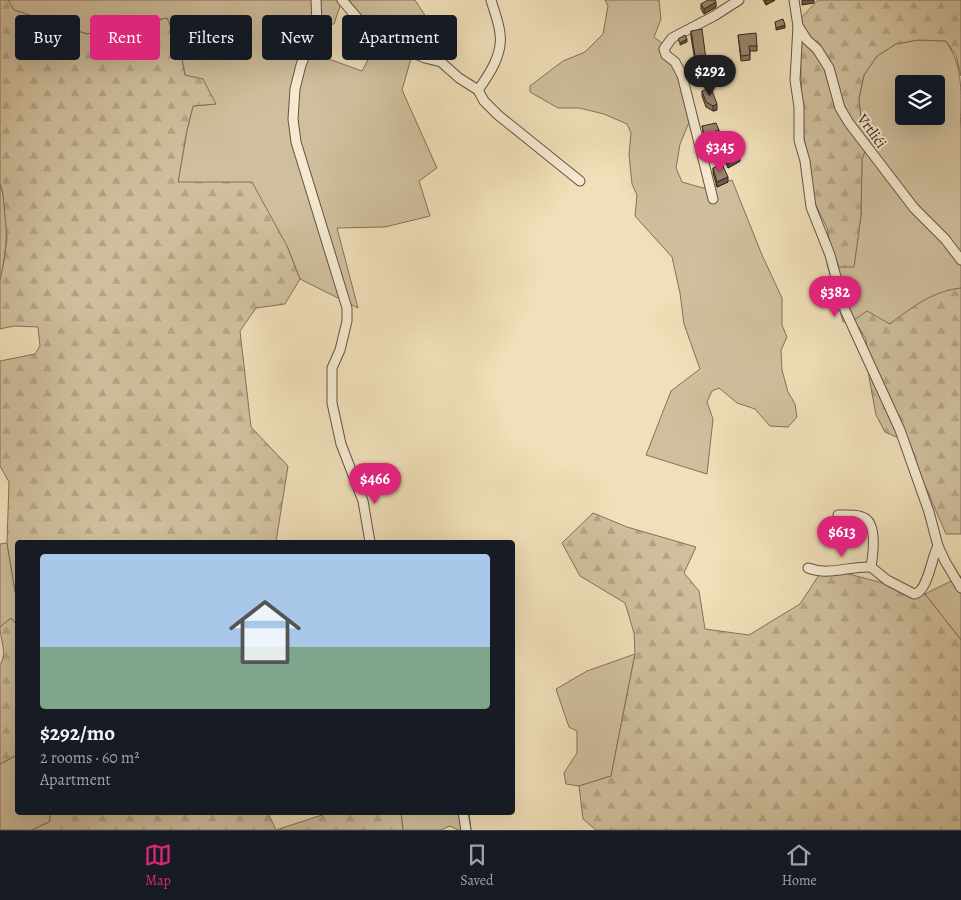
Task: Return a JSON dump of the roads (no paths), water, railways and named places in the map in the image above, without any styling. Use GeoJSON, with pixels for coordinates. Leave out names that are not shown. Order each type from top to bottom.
{"type":"FeatureCollection","features":[{"type":"Feature","properties":{"kind":"street"},"geometry":{"type":"LineString","coordinates":[[316,0],[317,24],[301,65],[295,89],[293,119],[296,142],[347,308],[347,321],[340,350],[332,368],[332,403],[341,444],[363,501],[370,540]]}},
{"type":"Feature","properties":{"kind":"street"},"geometry":{"type":"LineString","coordinates":[[342,0],[359,20],[386,42],[425,58],[441,62],[459,78],[478,90],[484,101],[498,115],[580,181]]}},
{"type":"Feature","properties":{"kind":"street"},"geometry":{"type":"LineString","coordinates":[[478,90],[491,70],[498,54],[501,36],[491,0]]}},
{"type":"Feature","properties":{"kind":"street"},"geometry":{"type":"LineString","coordinates":[[713,199],[682,75],[675,62],[666,55],[664,48],[672,38],[714,16],[738,0]]}},
{"type":"Feature","properties":{"kind":"street","name":"Vrtlići"},"geometry":{"type":"LineString","coordinates":[[794,0],[798,26],[807,40],[817,49],[829,68],[840,108],[849,123],[914,208],[945,239],[961,260]]}},
{"type":"Feature","properties":{"kind":"street"},"geometry":{"type":"LineString","coordinates":[[798,26],[795,80],[799,107],[799,140],[805,161],[811,207],[830,255],[845,310],[854,333],[872,367],[900,430],[929,512],[938,546],[961,588]]}},
{"type":"Feature","properties":{"kind":"street"},"geometry":{"type":"LineString","coordinates":[[838,515],[858,516],[871,525],[874,539],[871,567]]}},
{"type":"Feature","properties":{"kind":"street"},"geometry":{"type":"LineString","coordinates":[[808,568],[821,572],[862,566],[871,567],[887,580],[916,594],[924,587],[934,553],[938,546]]}},
{"type":"Feature","properties":{"kind":"street"},"geometry":{"type":"LineString","coordinates":[[464,815],[466,830]]}}]}
